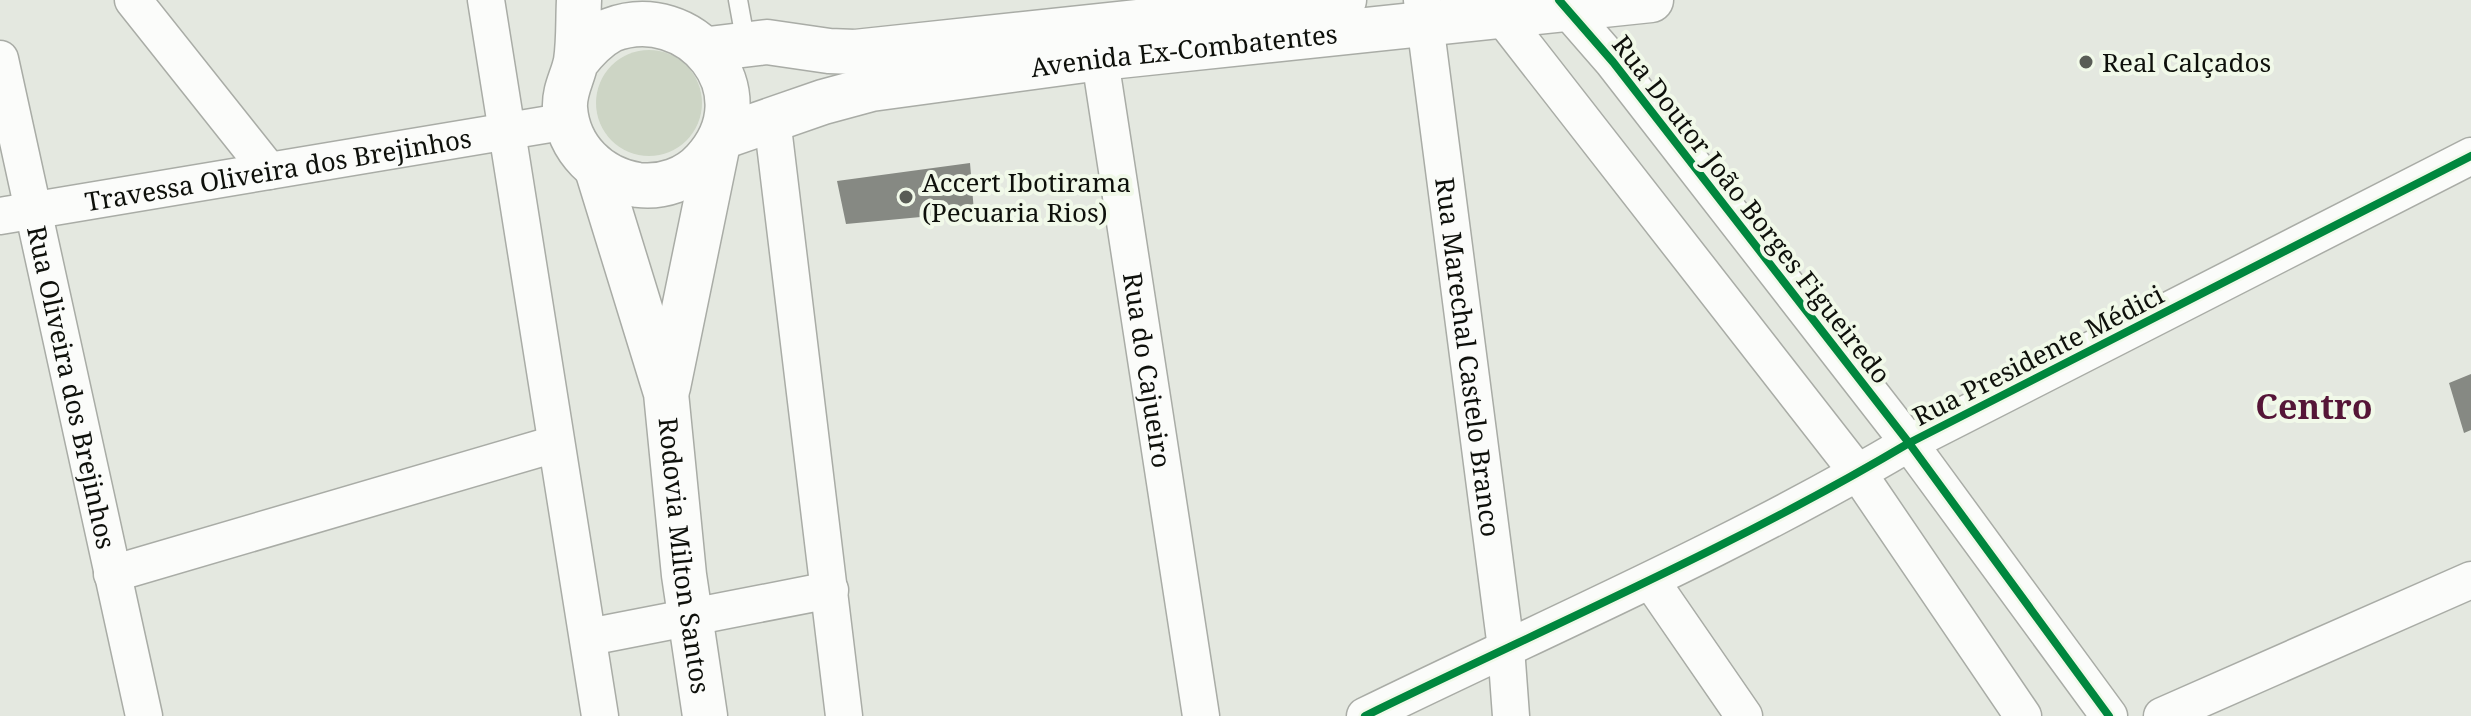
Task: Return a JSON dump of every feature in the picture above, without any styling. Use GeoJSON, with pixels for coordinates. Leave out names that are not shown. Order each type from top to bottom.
{"type":"FeatureCollection","features":[{"type":"Feature","properties":{"kind":"main road","name":"Rodovia Milton Santos"},"geometry":{"type":"LineString","coordinates":[[579,0],[576,62],[567,84],[565,108],[580,152],[597,169],[666,393],[684,575],[705,716]]}},
{"type":"Feature","properties":{"kind":"main road","name":"Avenida Ex-Combatentes"},"geometry":{"type":"LineString","coordinates":[[727,46],[767,42],[855,52],[1097,42],[1424,12],[1651,0]]}},
{"type":"Feature","properties":{"kind":"main road","name":"Avenida Ex-Combatentes"},"geometry":{"type":"LineString","coordinates":[[720,142],[772,119],[871,89],[1097,42],[1330,1]]}},
{"type":"Feature","properties":{"kind":"main road"},"geometry":{"type":"LineString","coordinates":[[576,62],[592,43],[613,29],[660,11],[688,32],[727,46]]}},
{"type":"Feature","properties":{"kind":"main road","name":"Rodovia Milton Santos"},"geometry":{"type":"LineString","coordinates":[[666,393],[720,142],[728,119],[727,46]]}},
{"type":"Feature","properties":{"kind":"main road"},"geometry":{"type":"LineString","coordinates":[[597,169],[621,182],[648,186],[675,181],[698,168],[720,142]]}},
{"type":"Feature","properties":{"kind":"street"},"geometry":{"type":"LineString","coordinates":[[133,0],[269,171]]}},
{"type":"Feature","properties":{"kind":"street"},"geometry":{"type":"LineString","coordinates":[[486,0],[600,716]]}},
{"type":"Feature","properties":{"kind":"street","name":"Rua Doutor João Borges Figueiredo"},"geometry":{"type":"LineString","coordinates":[[1564,5],[1623,75],[1909,443],[2109,716]]}},
{"type":"Feature","properties":{"kind":"street"},"geometry":{"type":"LineString","coordinates":[[1494,8],[1858,473],[2023,716]]}},
{"type":"Feature","properties":{"kind":"street","name":"Rua Marechal Castelo Branco"},"geometry":{"type":"LineString","coordinates":[[1424,12],[1506,648],[1511,716]]}},
{"type":"Feature","properties":{"kind":"street","name":"Rua do Cajueiro"},"geometry":{"type":"LineString","coordinates":[[1097,42],[1201,716]]}},
{"type":"Feature","properties":{"kind":"street","name":"Rua Oliveira dos Brejinhos"},"geometry":{"type":"LineString","coordinates":[[0,59],[16,213],[112,574],[144,716]]}},
{"type":"Feature","properties":{"kind":"street"},"geometry":{"type":"LineString","coordinates":[[772,119],[844,716]]}},
{"type":"Feature","properties":{"kind":"street","name":"Travessa Oliveira dos Brejinhos"},"geometry":{"type":"LineString","coordinates":[[16,213],[568,121]]}},
{"type":"Feature","properties":{"kind":"street","name":"Rua Presidente Médici"},"geometry":{"type":"LineString","coordinates":[[1365,716],[1651,581],[1909,443],[2471,156]]}},
{"type":"Feature","properties":{"kind":"street"},"geometry":{"type":"LineString","coordinates":[[112,574],[555,444]]}},
{"type":"Feature","properties":{"kind":"street"},"geometry":{"type":"LineString","coordinates":[[2162,716],[2471,580]]}},
{"type":"Feature","properties":{"kind":"street"},"geometry":{"type":"LineString","coordinates":[[1651,581],[1744,716]]}},
{"type":"Feature","properties":{"kind":"street"},"geometry":{"type":"LineString","coordinates":[[589,637],[830,590]]}},
{"type":"Feature","properties":{"kind":"lane"},"geometry":{"type":"LineString","coordinates":[[727,46],[738,0]]}},
{"type":"Feature","properties":{"kind":"green space"},"geometry":{"type":"Polygon","coordinates":[[[649,50],[669,54],[686,66],[698,83],[702,103],[698,123],[686,140],[669,152],[649,156],[629,152],[612,140],[600,123],[596,103],[600,83],[612,66],[629,54],[649,50]]]}},
{"type":"Feature","properties":{"kind":"building","name":"Accert Ibotirama (Pecuaria Rios)"},"geometry":{"type":"Polygon","coordinates":[[[970,163],[974,212],[846,224],[837,181],[970,163]]]}},
{"type":"Feature","properties":{"kind":"building"},"geometry":{"type":"Polygon","coordinates":[[[2471,374],[2471,430],[2464,433],[2449,383],[2471,374]]]}},
{"type":"Feature","properties":{"kind":"cycle path"},"geometry":{"type":"LineString","coordinates":[[1559,0],[1613,62],[1909,443],[2109,716]]}},
{"type":"Feature","properties":{"kind":"cycle path"},"geometry":{"type":"LineString","coordinates":[[1365,716],[1708,552],[1909,443],[2471,156]]}},
{"type":"Feature","properties":{"kind":"place","name":"Real Calçados"},"geometry":{"type":"Point","coordinates":[2086,62]}},
{"type":"Feature","properties":{"kind":"place","name":"Accert Ibotirama (Pecuaria Rios)"},"geometry":{"type":"Point","coordinates":[906,197]}},
{"type":"Feature","properties":{"kind":"district","name":"Centro"},"geometry":{"type":"Point","coordinates":[2314,406]}}]}
